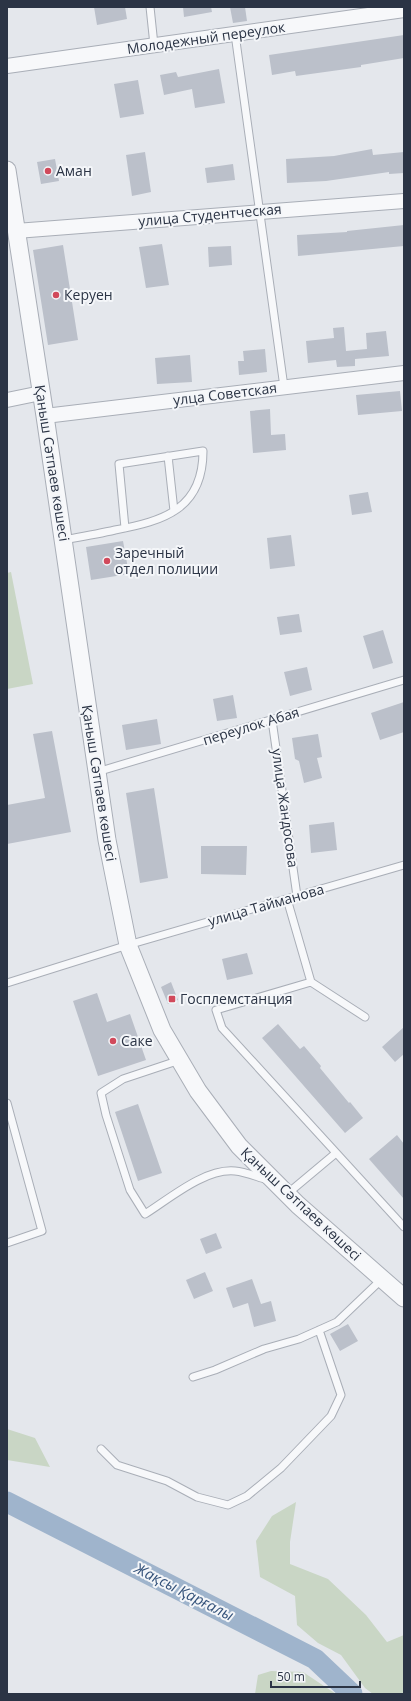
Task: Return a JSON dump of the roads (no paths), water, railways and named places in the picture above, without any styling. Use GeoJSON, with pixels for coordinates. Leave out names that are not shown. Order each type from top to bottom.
{"type":"FeatureCollection","features":[{"type":"Feature","properties":{"kind":"street","name":"Молодежный переулок"},"geometry":{"type":"LineString","coordinates":[[7,66],[404,10]]}},
{"type":"Feature","properties":{"kind":"street","name":"Қаныш Сәтпаев көшесі"},"geometry":{"type":"LineString","coordinates":[[7,170],[45,416],[107,840],[128,945],[162,1030],[198,1090],[239,1146],[282,1188],[404,1298]]}},
{"type":"Feature","properties":{"kind":"street","name":"улица Студентческая"},"geometry":{"type":"LineString","coordinates":[[16,231],[404,201]]}},
{"type":"Feature","properties":{"kind":"street","name":"улца Советская"},"geometry":{"type":"LineString","coordinates":[[45,416],[404,373]]}},
{"type":"Feature","properties":{"kind":"street"},"geometry":{"type":"LineString","coordinates":[[7,400],[41,393]]}},
{"type":"Feature","properties":{"kind":"lane"},"geometry":{"type":"LineString","coordinates":[[150,7],[154,45]]}},
{"type":"Feature","properties":{"kind":"lane"},"geometry":{"type":"LineString","coordinates":[[235,34],[284,388]]}},
{"type":"Feature","properties":{"kind":"lane"},"geometry":{"type":"LineString","coordinates":[[63,540],[125,528],[159,519],[174,511],[184,503],[193,492],[198,482],[203,465],[203,451],[119,464],[125,528]]}},
{"type":"Feature","properties":{"kind":"lane"},"geometry":{"type":"LineString","coordinates":[[168,456],[174,511]]}},
{"type":"Feature","properties":{"kind":"lane","name":"переулок Абая"},"geometry":{"type":"LineString","coordinates":[[97,772],[404,680]]}},
{"type":"Feature","properties":{"kind":"lane","name":"улица Жандосова"},"geometry":{"type":"LineString","coordinates":[[272,720],[297,896]]}},
{"type":"Feature","properties":{"kind":"lane","name":"улица Тайманова"},"geometry":{"type":"LineString","coordinates":[[7,983],[128,945],[404,865]]}},
{"type":"Feature","properties":{"kind":"lane"},"geometry":{"type":"LineString","coordinates":[[287,899],[311,982],[366,1017]]}},
{"type":"Feature","properties":{"kind":"lane"},"geometry":{"type":"LineString","coordinates":[[311,982],[216,1010],[222,1028],[404,1227]]}},
{"type":"Feature","properties":{"kind":"lane"},"geometry":{"type":"LineString","coordinates":[[180,1060],[123,1079],[101,1094],[106,1115],[130,1190],[145,1214],[193,1183],[217,1172],[235,1171],[282,1188],[336,1153]]}},
{"type":"Feature","properties":{"kind":"lane"},"geometry":{"type":"LineString","coordinates":[[7,1103],[10,1131],[42,1231],[7,1243]]}},
{"type":"Feature","properties":{"kind":"lane"},"geometry":{"type":"LineString","coordinates":[[193,1377],[215,1370],[264,1349],[300,1339],[337,1322],[382,1278]]}},
{"type":"Feature","properties":{"kind":"lane"},"geometry":{"type":"LineString","coordinates":[[101,1449],[117,1465],[167,1481],[197,1497],[228,1505],[247,1496],[280,1468],[330,1416],[340,1395],[319,1330]]}},
{"type":"Feature","properties":{"kind":"waterway","name":"Жақсы Қарғалы"},"geometry":{"type":"LineString","coordinates":[[7,1502],[315,1659],[352,1694]]}},
{"type":"Feature","properties":{"kind":"place","name":"Аман"},"geometry":{"type":"Point","coordinates":[48,171]}},
{"type":"Feature","properties":{"kind":"place","name":"Керуен"},"geometry":{"type":"Point","coordinates":[56,295]}},
{"type":"Feature","properties":{"kind":"place","name":"Заречный отдел полиции"},"geometry":{"type":"Point","coordinates":[107,561]}},
{"type":"Feature","properties":{"kind":"place","name":"Госплемстанция"},"geometry":{"type":"Point","coordinates":[172,999]}},
{"type":"Feature","properties":{"kind":"place","name":"Саке"},"geometry":{"type":"Point","coordinates":[113,1041]}}]}
